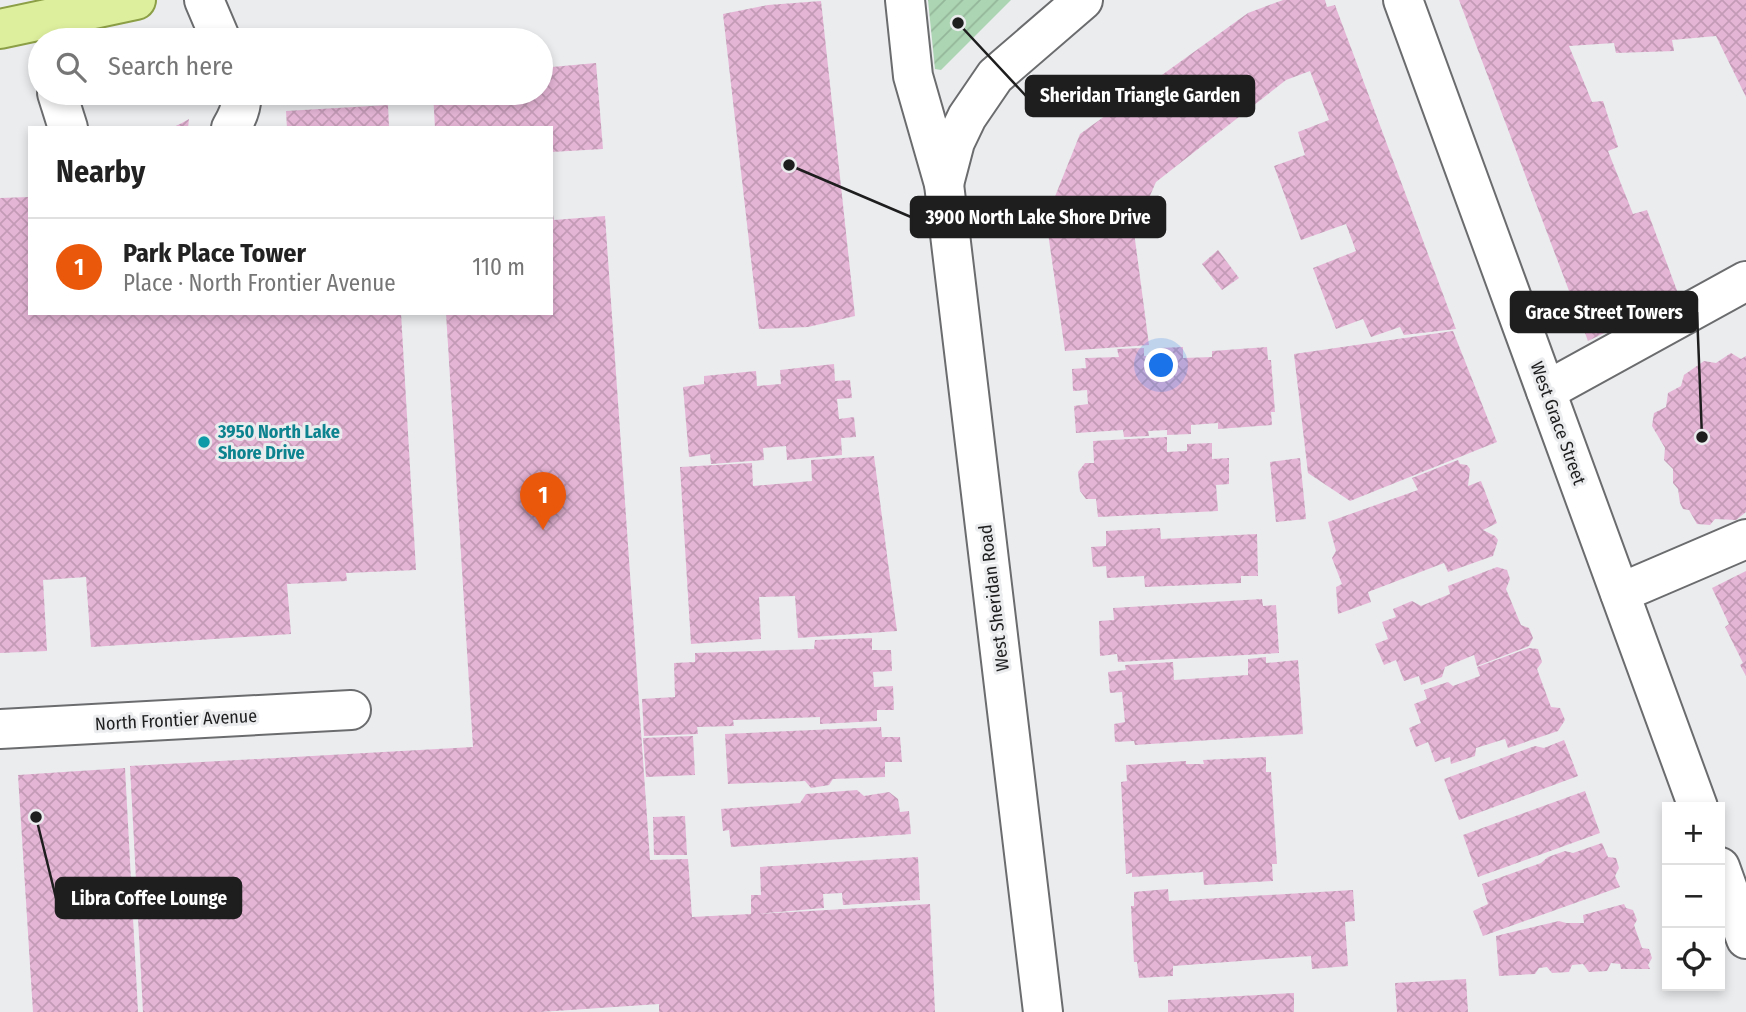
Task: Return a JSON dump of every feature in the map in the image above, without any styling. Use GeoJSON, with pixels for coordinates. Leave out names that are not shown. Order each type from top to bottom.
{"type":"FeatureCollection","features":[{"type":"Feature","properties":{"kind":"main road"},"geometry":{"type":"LineString","coordinates":[[50,28],[136,0]]}},
{"type":"Feature","properties":{"kind":"main road"},"geometry":{"type":"LineString","coordinates":[[0,29],[28,30]]}},
{"type":"Feature","properties":{"kind":"street"},"geometry":{"type":"LineString","coordinates":[[204,0],[216,28]]}},
{"type":"Feature","properties":{"kind":"street","name":"West Sheridan Road"},"geometry":{"type":"LineString","coordinates":[[905,0],[913,76],[944,184],[1043,1012]]}},
{"type":"Feature","properties":{"kind":"street","name":"West Sheridan Road"},"geometry":{"type":"LineString","coordinates":[[944,184],[955,142],[967,117],[995,76],[1083,0]]}},
{"type":"Feature","properties":{"kind":"street","name":"West Grace Street"},"geometry":{"type":"LineString","coordinates":[[1404,0],[1696,802]]}},
{"type":"Feature","properties":{"kind":"street"},"geometry":{"type":"LineString","coordinates":[[61,105],[67,126]]}},
{"type":"Feature","properties":{"kind":"street"},"geometry":{"type":"LineString","coordinates":[[232,126],[240,105]]}},
{"type":"Feature","properties":{"kind":"street"},"geometry":{"type":"LineString","coordinates":[[1546,391],[1746,281]]}},
{"type":"Feature","properties":{"kind":"street"},"geometry":{"type":"LineString","coordinates":[[1620,593],[1746,538]]}},
{"type":"Feature","properties":{"kind":"street","name":"North Frontier Avenue"},"geometry":{"type":"LineString","coordinates":[[0,729],[351,710]]}},
{"type":"Feature","properties":{"kind":"street"},"geometry":{"type":"LineString","coordinates":[[1725,881],[1746,939]]}},
{"type":"Feature","properties":{"kind":"green space"},"geometry":{"type":"Polygon","coordinates":[[[928,0],[1011,0],[941,70],[935,69],[928,0]]]}},
{"type":"Feature","properties":{"kind":"building"},"geometry":{"type":"Polygon","coordinates":[[[1283,0],[1325,0],[1327,7],[1335,5],[1456,329],[1404,335],[1400,327],[1371,337],[1363,319],[1336,329],[1313,268],[1356,251],[1346,224],[1301,240],[1274,166],[1305,155],[1298,132],[1329,120],[1310,71],[1286,80],[1156,182],[1134,232],[1149,345],[1065,351],[1046,219],[1080,134],[1248,13],[1283,0]]]}},
{"type":"Feature","properties":{"kind":"building"},"geometry":{"type":"Polygon","coordinates":[[[1459,0],[1746,0],[1746,97],[1716,36],[1672,40],[1674,51],[1616,53],[1614,43],[1569,46],[1592,102],[1603,101],[1618,147],[1608,151],[1633,214],[1647,210],[1679,296],[1588,341],[1459,0]]]}},
{"type":"Feature","properties":{"kind":"building"},"geometry":{"type":"Polygon","coordinates":[[[821,1],[855,316],[808,327],[759,329],[723,14],[768,5],[821,1]]]}},
{"type":"Feature","properties":{"kind":"building"},"geometry":{"type":"Polygon","coordinates":[[[596,63],[603,149],[553,152],[553,126],[435,126],[434,105],[553,105],[553,67],[596,63]]]}},
{"type":"Feature","properties":{"kind":"building"},"geometry":{"type":"Polygon","coordinates":[[[388,105],[389,126],[287,126],[286,111],[388,105]]]}},
{"type":"Feature","properties":{"kind":"building"},"geometry":{"type":"Polygon","coordinates":[[[189,119],[188,126],[176,126],[189,119]]]}},
{"type":"Feature","properties":{"kind":"building","name":"3950 North Lake Shore Drive"},"geometry":{"type":"Polygon","coordinates":[[[28,197],[28,315],[401,315],[416,570],[346,573],[347,581],[287,584],[291,634],[91,647],[86,577],[43,580],[47,651],[0,653],[0,198],[28,197]]]}},
{"type":"Feature","properties":{"kind":"building"},"geometry":{"type":"Polygon","coordinates":[[[553,215],[554,220],[605,216],[650,860],[688,859],[692,917],[751,914],[751,895],[761,895],[760,867],[918,857],[920,900],[843,905],[842,893],[823,894],[824,908],[756,914],[930,904],[935,1012],[659,1012],[659,1004],[540,1012],[143,1012],[130,766],[473,747],[446,315],[553,315],[553,215]]]}},
{"type":"Feature","properties":{"kind":"building"},"geometry":{"type":"Polygon","coordinates":[[[1218,250],[1239,278],[1222,290],[1202,264],[1218,250]]]}},
{"type":"Feature","properties":{"kind":"building"},"geometry":{"type":"Polygon","coordinates":[[[1453,331],[1497,442],[1350,501],[1308,473],[1294,354],[1453,331]]]}},
{"type":"Feature","properties":{"kind":"building"},"geometry":{"type":"Polygon","coordinates":[[[1183,347],[1183,358],[1212,357],[1212,351],[1267,347],[1268,360],[1271,360],[1275,412],[1271,412],[1272,425],[1218,429],[1218,423],[1191,425],[1191,434],[1167,435],[1167,430],[1148,431],[1149,436],[1124,437],[1123,430],[1076,433],[1074,406],[1088,404],[1087,390],[1073,391],[1072,369],[1086,368],[1085,358],[1119,357],[1117,349],[1144,348],[1144,356],[1160,356],[1160,348],[1183,347]]]}},
{"type":"Feature","properties":{"kind":"building"},"geometry":{"type":"Polygon","coordinates":[[[1731,353],[1741,359],[1746,356],[1746,512],[1736,520],[1715,519],[1710,525],[1697,524],[1689,510],[1683,509],[1680,503],[1678,489],[1673,483],[1673,469],[1664,460],[1665,448],[1652,426],[1654,413],[1666,407],[1668,393],[1681,386],[1684,375],[1704,361],[1716,363],[1731,353]]]}},
{"type":"Feature","properties":{"kind":"building"},"geometry":{"type":"Polygon","coordinates":[[[834,364],[835,381],[850,380],[852,398],[837,399],[839,419],[854,417],[856,437],[841,438],[842,455],[787,460],[786,446],[763,448],[764,460],[711,464],[710,454],[689,457],[683,387],[704,384],[704,376],[756,371],[757,386],[781,384],[780,370],[834,364]]]}},
{"type":"Feature","properties":{"kind":"building"},"geometry":{"type":"Polygon","coordinates":[[[1167,437],[1167,452],[1187,451],[1187,444],[1212,443],[1212,459],[1229,458],[1229,484],[1216,485],[1218,511],[1098,517],[1096,499],[1086,499],[1080,491],[1078,472],[1085,463],[1094,463],[1093,441],[1167,437]]]}},
{"type":"Feature","properties":{"kind":"building"},"geometry":{"type":"Polygon","coordinates":[[[874,456],[897,631],[798,638],[795,596],[759,597],[761,639],[691,644],[680,467],[752,463],[753,486],[812,481],[811,460],[874,456]]]}},
{"type":"Feature","properties":{"kind":"building"},"geometry":{"type":"Polygon","coordinates":[[[1300,458],[1306,519],[1276,522],[1270,462],[1300,458]]]}},
{"type":"Feature","properties":{"kind":"building"},"geometry":{"type":"Polygon","coordinates":[[[1458,460],[1470,469],[1468,486],[1481,481],[1497,523],[1483,530],[1498,540],[1493,556],[1448,572],[1444,563],[1368,592],[1371,602],[1338,614],[1336,587],[1342,584],[1332,558],[1336,551],[1328,522],[1418,490],[1412,478],[1458,460]]]}},
{"type":"Feature","properties":{"kind":"building"},"geometry":{"type":"Polygon","coordinates":[[[1160,528],[1161,539],[1257,534],[1258,576],[1241,576],[1241,583],[1145,587],[1144,576],[1107,578],[1106,566],[1093,567],[1091,547],[1106,546],[1106,531],[1160,528]]]}},
{"type":"Feature","properties":{"kind":"building"},"geometry":{"type":"Polygon","coordinates":[[[1497,567],[1507,570],[1510,579],[1506,589],[1521,625],[1529,628],[1533,638],[1529,646],[1477,666],[1474,655],[1445,667],[1442,677],[1421,685],[1419,676],[1404,681],[1396,660],[1384,665],[1375,644],[1388,639],[1382,622],[1396,617],[1393,609],[1412,601],[1421,606],[1450,594],[1448,586],[1497,567]]]}},
{"type":"Feature","properties":{"kind":"building"},"geometry":{"type":"Polygon","coordinates":[[[1746,571],[1746,676],[1740,665],[1743,663],[1725,627],[1729,624],[1712,588],[1746,571]]]}},
{"type":"Feature","properties":{"kind":"building"},"geometry":{"type":"Polygon","coordinates":[[[1262,599],[1263,606],[1276,605],[1279,653],[1118,662],[1117,654],[1100,656],[1099,621],[1114,620],[1113,608],[1262,599]]]}},
{"type":"Feature","properties":{"kind":"building"},"geometry":{"type":"Polygon","coordinates":[[[872,638],[872,650],[891,650],[892,671],[873,672],[874,687],[893,686],[894,710],[877,710],[877,721],[820,724],[820,717],[733,720],[734,726],[697,727],[698,734],[644,736],[642,699],[675,697],[674,663],[695,662],[695,653],[814,649],[815,640],[872,638]]]}},
{"type":"Feature","properties":{"kind":"building"},"geometry":{"type":"Polygon","coordinates":[[[1529,648],[1538,649],[1542,662],[1537,669],[1551,707],[1560,708],[1565,720],[1558,731],[1508,748],[1505,739],[1476,748],[1475,756],[1451,764],[1450,757],[1435,762],[1428,742],[1416,747],[1409,728],[1421,723],[1414,704],[1427,699],[1424,690],[1448,682],[1453,686],[1480,676],[1477,667],[1529,648]]]}},
{"type":"Feature","properties":{"kind":"building"},"geometry":{"type":"Polygon","coordinates":[[[1266,657],[1266,663],[1298,660],[1303,734],[1135,745],[1134,741],[1115,742],[1114,724],[1125,722],[1122,692],[1110,693],[1108,672],[1126,670],[1125,665],[1173,662],[1174,680],[1248,675],[1248,659],[1266,657]]]}},
{"type":"Feature","properties":{"kind":"building"},"geometry":{"type":"Polygon","coordinates":[[[881,727],[882,737],[900,737],[902,762],[885,762],[885,777],[833,779],[829,785],[811,788],[805,781],[728,784],[725,734],[881,727]]]}},
{"type":"Feature","properties":{"kind":"building"},"geometry":{"type":"Polygon","coordinates":[[[693,736],[695,775],[646,777],[643,738],[693,736]]]}},
{"type":"Feature","properties":{"kind":"building"},"geometry":{"type":"Polygon","coordinates":[[[1564,740],[1578,776],[1459,820],[1444,779],[1535,746],[1544,748],[1564,740]]]}},
{"type":"Feature","properties":{"kind":"building"},"geometry":{"type":"Polygon","coordinates":[[[1266,757],[1266,772],[1271,772],[1277,864],[1272,864],[1273,881],[1204,885],[1203,872],[1132,877],[1132,873],[1126,874],[1121,782],[1127,781],[1126,765],[1186,761],[1186,764],[1204,764],[1203,760],[1266,757]]]}},
{"type":"Feature","properties":{"kind":"building"},"geometry":{"type":"Polygon","coordinates":[[[125,768],[138,1012],[33,1012],[18,775],[125,768]]]}},
{"type":"Feature","properties":{"kind":"building"},"geometry":{"type":"Polygon","coordinates":[[[857,790],[864,796],[889,792],[898,799],[900,812],[909,811],[911,834],[731,847],[729,830],[723,831],[721,809],[800,803],[806,794],[857,790]]]}},
{"type":"Feature","properties":{"kind":"building"},"geometry":{"type":"Polygon","coordinates":[[[1585,791],[1600,833],[1478,877],[1463,835],[1585,791]]]}},
{"type":"Feature","properties":{"kind":"building"},"geometry":{"type":"Polygon","coordinates":[[[685,816],[687,855],[654,855],[653,817],[685,816]]]}},
{"type":"Feature","properties":{"kind":"building"},"geometry":{"type":"Polygon","coordinates":[[[1602,843],[1608,857],[1616,858],[1619,868],[1615,876],[1620,887],[1483,936],[1473,911],[1488,904],[1482,884],[1541,863],[1548,857],[1565,851],[1573,853],[1602,843]]]}},
{"type":"Feature","properties":{"kind":"building"},"geometry":{"type":"Polygon","coordinates":[[[1168,889],[1169,901],[1353,890],[1355,921],[1345,922],[1348,966],[1312,969],[1311,956],[1173,966],[1173,976],[1139,978],[1137,962],[1134,962],[1131,906],[1134,906],[1134,892],[1168,889]]]}},
{"type":"Feature","properties":{"kind":"building"},"geometry":{"type":"Polygon","coordinates":[[[1624,904],[1626,908],[1633,910],[1637,920],[1634,925],[1642,948],[1649,949],[1652,958],[1648,965],[1650,969],[1621,969],[1620,964],[1611,963],[1607,971],[1589,972],[1583,964],[1572,965],[1569,972],[1552,973],[1547,967],[1539,968],[1535,974],[1499,976],[1496,936],[1559,921],[1584,923],[1583,915],[1624,904]]]}},
{"type":"Feature","properties":{"kind":"building"},"geometry":{"type":"Polygon","coordinates":[[[1466,979],[1468,1012],[1397,1012],[1395,983],[1466,979]]]}},
{"type":"Feature","properties":{"kind":"building"},"geometry":{"type":"Polygon","coordinates":[[[1294,993],[1294,1012],[1168,1012],[1168,1000],[1294,993]]]}},
{"type":"Feature","properties":{"kind":"place","name":"Sheridan Triangle Garden"},"geometry":{"type":"Point","coordinates":[958,23]}},
{"type":"Feature","properties":{"kind":"place","name":"3900 North Lake Shore Drive"},"geometry":{"type":"Point","coordinates":[789,165]}},
{"type":"Feature","properties":{"kind":"place","name":"Grace Street Towers"},"geometry":{"type":"Point","coordinates":[1702,437]}},
{"type":"Feature","properties":{"kind":"place","name":"3950 North Lake Shore Drive"},"geometry":{"type":"Point","coordinates":[204,442]}},
{"type":"Feature","properties":{"kind":"place","name":"Park Place Tower"},"geometry":{"type":"Point","coordinates":[543,530]}},
{"type":"Feature","properties":{"kind":"place","name":"Libra Coffee Lounge"},"geometry":{"type":"Point","coordinates":[36,817]}}]}
